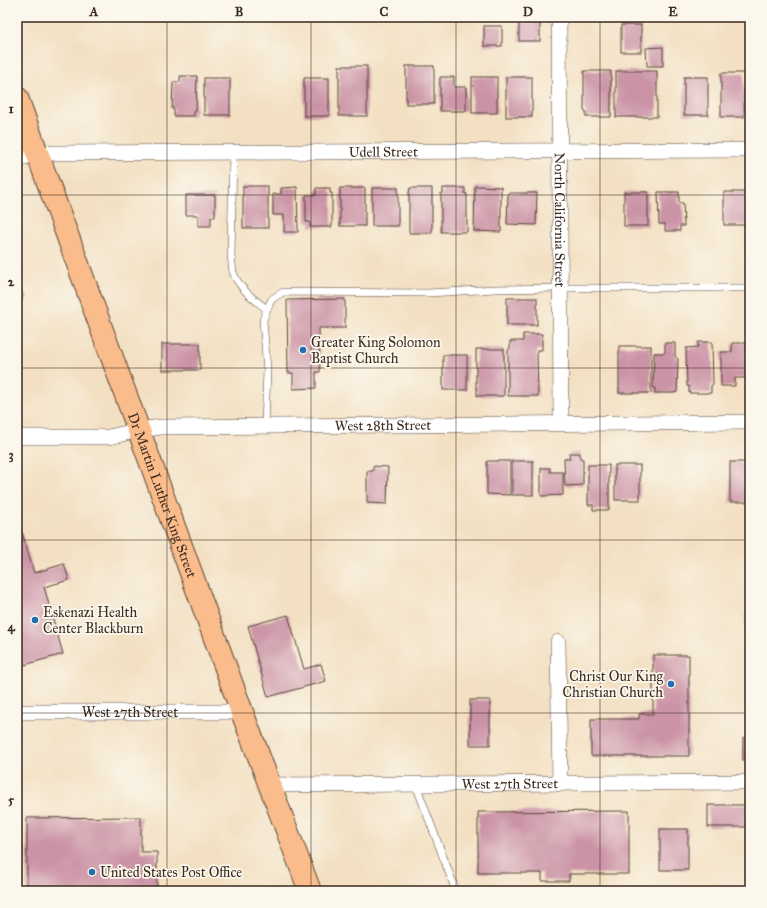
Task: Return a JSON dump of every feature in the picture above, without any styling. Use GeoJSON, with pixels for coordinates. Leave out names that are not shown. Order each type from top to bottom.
{"type":"FeatureCollection","features":[{"type":"Feature","properties":{"kind":"main road","name":"Dr Martin Luther King Street"},"geometry":{"type":"LineString","coordinates":[[17,98],[27,156],[139,430],[242,712],[310,891]]}},
{"type":"Feature","properties":{"kind":"street","name":"North California Street"},"geometry":{"type":"LineString","coordinates":[[559,17],[561,423]]}},
{"type":"Feature","properties":{"kind":"street","name":"Udell Street"},"geometry":{"type":"LineString","coordinates":[[27,156],[55,153],[750,150]]}},
{"type":"Feature","properties":{"kind":"street","name":"West 28th Street"},"geometry":{"type":"LineString","coordinates":[[17,437],[109,437],[139,430],[161,427],[750,422]]}},
{"type":"Feature","properties":{"kind":"street"},"geometry":{"type":"LineString","coordinates":[[558,642],[560,784]]}},
{"type":"Feature","properties":{"kind":"street","name":"West 27th Street"},"geometry":{"type":"LineString","coordinates":[[17,712],[242,712]]}},
{"type":"Feature","properties":{"kind":"street","name":"West 27th Street"},"geometry":{"type":"LineString","coordinates":[[271,786],[750,782]]}},
{"type":"Feature","properties":{"kind":"lane"},"geometry":{"type":"LineString","coordinates":[[233,152],[231,256],[234,272],[245,291],[256,302],[267,309]]}},
{"type":"Feature","properties":{"kind":"lane"},"geometry":{"type":"LineString","coordinates":[[265,426],[267,370],[263,320],[272,299],[283,292],[429,293],[495,289],[750,288]]}},
{"type":"Feature","properties":{"kind":"lane"},"geometry":{"type":"LineString","coordinates":[[17,289],[20,296],[17,303]]}},
{"type":"Feature","properties":{"kind":"lane"},"geometry":{"type":"LineString","coordinates":[[416,784],[456,891]]}},
{"type":"Feature","properties":{"kind":"building"},"geometry":{"type":"Polygon","coordinates":[[[519,23],[540,23],[540,41],[519,41],[519,23]]]}},
{"type":"Feature","properties":{"kind":"building"},"geometry":{"type":"Polygon","coordinates":[[[621,25],[641,25],[641,52],[621,52],[621,25]]]}},
{"type":"Feature","properties":{"kind":"building"},"geometry":{"type":"Polygon","coordinates":[[[484,26],[502,26],[502,46],[484,46],[484,26]]]}},
{"type":"Feature","properties":{"kind":"building"},"geometry":{"type":"Polygon","coordinates":[[[663,47],[663,66],[647,66],[646,48],[663,47]]]}},
{"type":"Feature","properties":{"kind":"building"},"geometry":{"type":"Polygon","coordinates":[[[339,66],[367,66],[367,116],[339,116],[339,66]]]}},
{"type":"Feature","properties":{"kind":"building"},"geometry":{"type":"Polygon","coordinates":[[[406,66],[434,66],[434,104],[406,104],[406,66]]]}},
{"type":"Feature","properties":{"kind":"building"},"geometry":{"type":"Polygon","coordinates":[[[584,71],[611,71],[611,117],[586,117],[586,111],[584,110],[584,71]]]}},
{"type":"Feature","properties":{"kind":"building"},"geometry":{"type":"Polygon","coordinates":[[[616,71],[657,71],[657,117],[616,117],[616,71]]]}},
{"type":"Feature","properties":{"kind":"building"},"geometry":{"type":"Polygon","coordinates":[[[721,73],[744,73],[744,117],[721,117],[721,73]]]}},
{"type":"Feature","properties":{"kind":"building"},"geometry":{"type":"Polygon","coordinates":[[[180,76],[197,76],[196,111],[194,111],[194,116],[174,116],[174,109],[172,109],[173,82],[180,82],[180,76]]]}},
{"type":"Feature","properties":{"kind":"building"},"geometry":{"type":"Polygon","coordinates":[[[440,77],[454,77],[454,87],[466,87],[466,111],[440,111],[440,77]]]}},
{"type":"Feature","properties":{"kind":"building"},"geometry":{"type":"Polygon","coordinates":[[[472,77],[497,77],[497,113],[472,113],[472,77]]]}},
{"type":"Feature","properties":{"kind":"building"},"geometry":{"type":"Polygon","coordinates":[[[506,77],[532,77],[532,117],[506,117],[506,77]]]}},
{"type":"Feature","properties":{"kind":"building"},"geometry":{"type":"Polygon","coordinates":[[[684,77],[708,77],[708,115],[684,115],[684,77]]]}},
{"type":"Feature","properties":{"kind":"building"},"geometry":{"type":"Polygon","coordinates":[[[204,78],[230,78],[230,115],[204,115],[204,78]]]}},
{"type":"Feature","properties":{"kind":"building"},"geometry":{"type":"Polygon","coordinates":[[[304,78],[329,78],[329,116],[304,116],[304,78]]]}},
{"type":"Feature","properties":{"kind":"building"},"geometry":{"type":"Polygon","coordinates":[[[243,186],[268,186],[268,228],[243,228],[243,186]]]}},
{"type":"Feature","properties":{"kind":"building"},"geometry":{"type":"Polygon","coordinates":[[[475,186],[501,187],[501,232],[474,231],[475,186]]]}},
{"type":"Feature","properties":{"kind":"building"},"geometry":{"type":"Polygon","coordinates":[[[297,187],[298,232],[284,232],[284,215],[273,215],[273,194],[281,194],[281,188],[297,187]]]}},
{"type":"Feature","properties":{"kind":"building"},"geometry":{"type":"Polygon","coordinates":[[[316,188],[330,188],[330,193],[332,193],[332,227],[310,227],[310,222],[306,222],[306,195],[316,195],[316,188]]]}},
{"type":"Feature","properties":{"kind":"building"},"geometry":{"type":"Polygon","coordinates":[[[340,188],[365,188],[365,226],[340,226],[340,188]]]}},
{"type":"Feature","properties":{"kind":"building"},"geometry":{"type":"Polygon","coordinates":[[[372,188],[398,188],[398,226],[372,226],[372,188]]]}},
{"type":"Feature","properties":{"kind":"building"},"geometry":{"type":"Polygon","coordinates":[[[410,188],[432,188],[432,233],[409,233],[410,188]]]}},
{"type":"Feature","properties":{"kind":"building"},"geometry":{"type":"Polygon","coordinates":[[[443,188],[465,188],[465,194],[467,194],[467,232],[441,232],[441,193],[443,193],[443,188]]]}},
{"type":"Feature","properties":{"kind":"building"},"geometry":{"type":"Polygon","coordinates":[[[624,192],[648,192],[648,226],[624,226],[624,192]]]}},
{"type":"Feature","properties":{"kind":"building"},"geometry":{"type":"Polygon","coordinates":[[[658,192],[679,192],[679,203],[683,203],[684,226],[680,226],[680,231],[665,231],[665,224],[659,224],[658,192]]]}},
{"type":"Feature","properties":{"kind":"building"},"geometry":{"type":"Polygon","coordinates":[[[724,192],[749,192],[749,225],[724,225],[724,192]]]}},
{"type":"Feature","properties":{"kind":"building"},"geometry":{"type":"Polygon","coordinates":[[[508,193],[537,193],[536,225],[507,224],[508,193]]]}},
{"type":"Feature","properties":{"kind":"building"},"geometry":{"type":"Polygon","coordinates":[[[186,195],[215,195],[215,217],[211,217],[211,226],[198,226],[198,215],[186,215],[186,195]]]}},
{"type":"Feature","properties":{"kind":"building"},"geometry":{"type":"Polygon","coordinates":[[[507,298],[537,298],[537,325],[507,325],[507,298]]]}},
{"type":"Feature","properties":{"kind":"building","name":"Greater King Solomon Baptist Church"},"geometry":{"type":"Polygon","coordinates":[[[345,299],[345,328],[319,328],[320,372],[316,372],[316,388],[293,389],[293,373],[288,373],[287,300],[345,299]]]}},
{"type":"Feature","properties":{"kind":"building"},"geometry":{"type":"Polygon","coordinates":[[[523,334],[542,334],[542,350],[537,350],[538,396],[508,396],[508,350],[510,348],[510,341],[523,341],[523,334]]]}},
{"type":"Feature","properties":{"kind":"building"},"geometry":{"type":"Polygon","coordinates":[[[698,342],[712,342],[713,384],[711,386],[711,393],[689,393],[689,386],[687,386],[686,348],[698,347],[698,342]]]}},
{"type":"Feature","properties":{"kind":"building"},"geometry":{"type":"Polygon","coordinates":[[[665,343],[675,343],[675,356],[678,359],[677,392],[655,393],[655,388],[653,388],[654,353],[665,353],[665,343]]]}},
{"type":"Feature","properties":{"kind":"building"},"geometry":{"type":"Polygon","coordinates":[[[732,343],[746,343],[746,378],[735,378],[735,386],[721,386],[721,352],[732,352],[732,343]]]}},
{"type":"Feature","properties":{"kind":"building"},"geometry":{"type":"Polygon","coordinates":[[[162,344],[200,344],[200,370],[162,370],[162,344]]]}},
{"type":"Feature","properties":{"kind":"building"},"geometry":{"type":"Polygon","coordinates":[[[619,346],[651,346],[651,393],[619,393],[619,346]]]}},
{"type":"Feature","properties":{"kind":"building"},"geometry":{"type":"Polygon","coordinates":[[[476,349],[504,349],[504,396],[477,396],[476,349]]]}},
{"type":"Feature","properties":{"kind":"building"},"geometry":{"type":"Polygon","coordinates":[[[443,355],[467,355],[467,390],[443,390],[443,355]]]}},
{"type":"Feature","properties":{"kind":"building"},"geometry":{"type":"Polygon","coordinates":[[[569,453],[580,453],[580,459],[583,459],[583,485],[565,486],[564,459],[570,459],[569,453]]]}},
{"type":"Feature","properties":{"kind":"building"},"geometry":{"type":"Polygon","coordinates":[[[487,461],[510,461],[510,495],[487,494],[487,461]]]}},
{"type":"Feature","properties":{"kind":"building"},"geometry":{"type":"Polygon","coordinates":[[[512,461],[533,461],[533,495],[512,495],[512,461]]]}},
{"type":"Feature","properties":{"kind":"building"},"geometry":{"type":"Polygon","coordinates":[[[730,462],[750,462],[750,502],[730,502],[730,462]]]}},
{"type":"Feature","properties":{"kind":"building"},"geometry":{"type":"Polygon","coordinates":[[[588,465],[609,465],[609,510],[593,510],[593,505],[588,505],[588,465]]]}},
{"type":"Feature","properties":{"kind":"building"},"geometry":{"type":"Polygon","coordinates":[[[615,465],[640,465],[640,500],[615,500],[615,465]]]}},
{"type":"Feature","properties":{"kind":"building"},"geometry":{"type":"Polygon","coordinates":[[[373,466],[388,467],[387,504],[367,503],[367,471],[373,471],[373,466]]]}},
{"type":"Feature","properties":{"kind":"building"},"geometry":{"type":"Polygon","coordinates":[[[541,468],[550,468],[550,472],[563,472],[563,495],[541,496],[541,468]]]}},
{"type":"Feature","properties":{"kind":"building","name":"Eskenazi Health Center Blackburn"},"geometry":{"type":"Polygon","coordinates":[[[22,532],[34,573],[64,564],[69,580],[44,587],[63,654],[17,667],[17,533],[22,532]]]}},
{"type":"Feature","properties":{"kind":"building"},"geometry":{"type":"Polygon","coordinates":[[[747,596],[750,596],[750,611],[747,611],[747,596]]]}},
{"type":"Feature","properties":{"kind":"building"},"geometry":{"type":"Polygon","coordinates":[[[288,615],[304,669],[321,664],[326,681],[268,697],[248,626],[288,615]]]}},
{"type":"Feature","properties":{"kind":"building"},"geometry":{"type":"Polygon","coordinates":[[[745,615],[750,615],[750,635],[746,636],[745,615]]]}},
{"type":"Feature","properties":{"kind":"building","name":"Christ Our King Christian Church"},"geometry":{"type":"Polygon","coordinates":[[[653,655],[689,655],[689,756],[591,756],[591,719],[639,719],[639,714],[653,714],[653,655]]]}},
{"type":"Feature","properties":{"kind":"building"},"geometry":{"type":"Polygon","coordinates":[[[470,700],[490,700],[490,745],[470,745],[470,700]]]}},
{"type":"Feature","properties":{"kind":"building"},"geometry":{"type":"Polygon","coordinates":[[[743,738],[750,738],[750,760],[743,760],[743,738]]]}},
{"type":"Feature","properties":{"kind":"building"},"geometry":{"type":"Polygon","coordinates":[[[708,805],[750,805],[750,827],[708,827],[708,805]]]}},
{"type":"Feature","properties":{"kind":"building"},"geometry":{"type":"Polygon","coordinates":[[[629,811],[629,874],[569,874],[569,881],[542,881],[542,873],[478,873],[478,812],[629,811]]]}},
{"type":"Feature","properties":{"kind":"building","name":"United States Post Office"},"geometry":{"type":"Polygon","coordinates":[[[141,817],[141,852],[157,852],[157,891],[27,891],[27,818],[141,817]]]}},
{"type":"Feature","properties":{"kind":"building"},"geometry":{"type":"Polygon","coordinates":[[[660,829],[688,829],[688,870],[660,870],[660,829]]]}},
{"type":"Feature","properties":{"kind":"place","name":"Greater King Solomon Baptist Church"},"geometry":{"type":"Point","coordinates":[303,350]}},
{"type":"Feature","properties":{"kind":"place","name":"Eskenazi Health Center Blackburn"},"geometry":{"type":"Point","coordinates":[35,620]}},
{"type":"Feature","properties":{"kind":"place","name":"Christ Our King Christian Church"},"geometry":{"type":"Point","coordinates":[671,684]}},
{"type":"Feature","properties":{"kind":"place","name":"United States Post Office"},"geometry":{"type":"Point","coordinates":[92,872]}}]}
